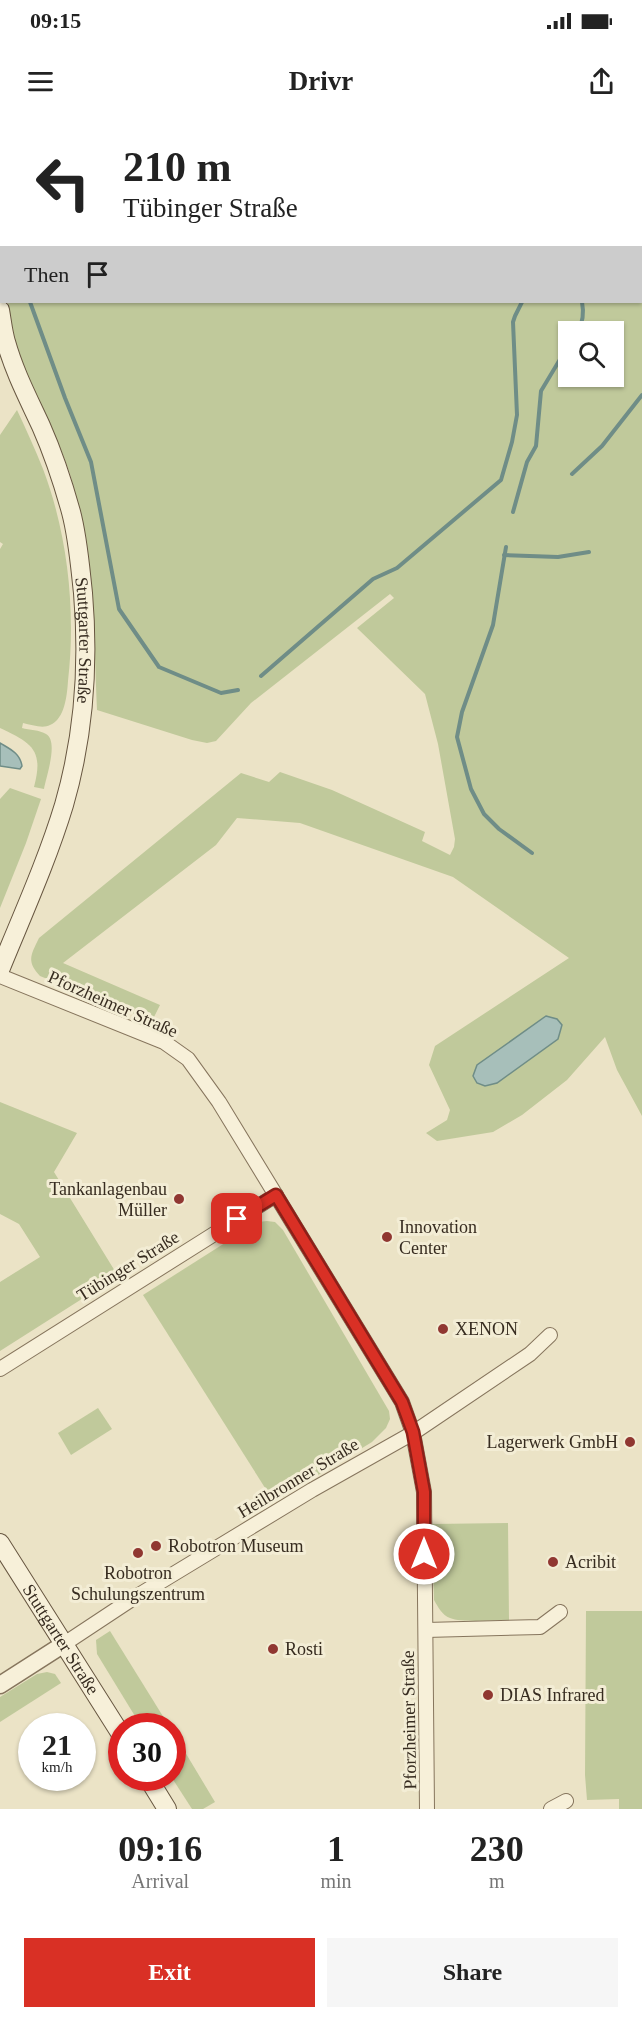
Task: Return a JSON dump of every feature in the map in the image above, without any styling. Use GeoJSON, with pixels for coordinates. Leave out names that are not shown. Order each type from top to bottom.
{"type":"FeatureCollection","features":[{"type":"Feature","properties":{"kind":"main road","name":"Stuttgarter Straße"},"geometry":{"type":"LineString","coordinates":[[0,310],[5,340],[57,467],[71,513],[80,561],[86,648],[81,719],[73,768],[45,859],[0,970]]}},
{"type":"Feature","properties":{"kind":"main road","name":"Stuttgarter Straße"},"geometry":{"type":"LineString","coordinates":[[0,1543],[108,1714]]}},
{"type":"Feature","properties":{"kind":"main road"},"geometry":{"type":"LineString","coordinates":[[156,1791],[167,1809]]}},
{"type":"Feature","properties":{"kind":"street","name":"Pforzheimer Straße"},"geometry":{"type":"LineString","coordinates":[[0,976],[164,1042],[188,1059],[219,1102],[402,1402],[413,1432],[424,1492],[427,1809]]}},
{"type":"Feature","properties":{"kind":"street","name":"Tübinger Straße"},"geometry":{"type":"LineString","coordinates":[[0,1369],[276,1195]]}},
{"type":"Feature","properties":{"kind":"street","name":"Heilbronner Straße"},"geometry":{"type":"LineString","coordinates":[[0,1685],[129,1602],[312,1490],[413,1432],[530,1354],[550,1335]]}},
{"type":"Feature","properties":{"kind":"street","name":"Pforzheimer Straße"},"geometry":{"type":"LineString","coordinates":[[426,1630],[540,1627],[560,1612]]}},
{"type":"Feature","properties":{"kind":"street"},"geometry":{"type":"LineString","coordinates":[[551,1809],[566,1801]]}},
{"type":"Feature","properties":{"kind":"green space"},"geometry":{"type":"Polygon","coordinates":[[[8,303],[642,303],[642,1116],[617,1070],[605,1037],[567,1080],[522,1115],[493,1132],[437,1141],[426,1133],[447,1120],[450,1110],[429,1065],[435,1046],[569,958],[453,877],[300,823],[237,818],[216,845],[63,963],[160,1005],[152,1021],[40,976],[31,962],[39,938],[241,773],[269,782],[280,772],[332,790],[425,832],[422,841],[450,855],[455,839],[438,744],[425,694],[357,628],[394,598],[390,594],[251,703],[216,741],[207,743],[192,740],[97,710],[91,591],[78,503],[64,457],[19,355],[8,303]]]}},
{"type":"Feature","properties":{"kind":"green space"},"geometry":{"type":"Polygon","coordinates":[[[17,410],[52,494],[64,547],[70,601],[70,654],[67,693],[62,712],[55,722],[47,726],[23,723],[22,728],[41,732],[50,738],[52,751],[44,789],[34,787],[37,764],[33,749],[20,738],[0,728],[0,549],[3,544],[0,542],[0,435],[17,410]]]}},
{"type":"Feature","properties":{"kind":"green space"},"geometry":{"type":"Polygon","coordinates":[[[10,788],[41,799],[0,908],[0,799],[10,788]]]}},
{"type":"Feature","properties":{"kind":"green space"},"geometry":{"type":"Polygon","coordinates":[[[0,1102],[77,1133],[54,1172],[118,1276],[0,1351],[0,1282],[40,1257],[19,1224],[0,1214],[0,1102]]]}},
{"type":"Feature","properties":{"kind":"green space"},"geometry":{"type":"Polygon","coordinates":[[[258,1222],[275,1222],[283,1230],[389,1411],[390,1419],[386,1428],[372,1442],[274,1502],[143,1295],[258,1222]]]}},
{"type":"Feature","properties":{"kind":"green space"},"geometry":{"type":"Polygon","coordinates":[[[98,1408],[112,1429],[71,1455],[58,1433],[98,1408]]]}},
{"type":"Feature","properties":{"kind":"green space"},"geometry":{"type":"Polygon","coordinates":[[[508,1523],[509,1620],[455,1620],[447,1617],[434,1600],[432,1524],[508,1523]]]}},
{"type":"Feature","properties":{"kind":"green space"},"geometry":{"type":"Polygon","coordinates":[[[586,1611],[642,1611],[642,1809],[619,1809],[619,1799],[587,1800],[585,1775],[586,1611]]]}},
{"type":"Feature","properties":{"kind":"green space"},"geometry":{"type":"Polygon","coordinates":[[[110,1631],[161,1713],[133,1713],[97,1654],[96,1640],[110,1631]]]}},
{"type":"Feature","properties":{"kind":"green space"},"geometry":{"type":"Polygon","coordinates":[[[47,1672],[55,1674],[61,1683],[0,1722],[0,1697],[37,1674],[47,1672]]]}},
{"type":"Feature","properties":{"kind":"green space"},"geometry":{"type":"Polygon","coordinates":[[[186,1754],[215,1802],[203,1809],[192,1809],[180,1791],[186,1791],[186,1754]]]}},
{"type":"Feature","properties":{"kind":"water"},"geometry":{"type":"Polygon","coordinates":[[[0,743],[17,755],[22,766],[20,769],[0,766],[0,743]]]}},
{"type":"Feature","properties":{"kind":"water"},"geometry":{"type":"Polygon","coordinates":[[[546,1016],[557,1019],[562,1025],[558,1039],[497,1083],[485,1086],[477,1083],[473,1076],[477,1065],[546,1016]]]}},
{"type":"Feature","properties":{"kind":"waterway"},"geometry":{"type":"LineString","coordinates":[[30,303],[91,462],[119,609],[159,667],[221,693],[238,690]]}},
{"type":"Feature","properties":{"kind":"waterway"},"geometry":{"type":"LineString","coordinates":[[261,676],[373,579],[397,568],[501,480],[517,415],[513,322],[522,303]]}},
{"type":"Feature","properties":{"kind":"waterway"},"geometry":{"type":"LineString","coordinates":[[582,303],[582,321]]}},
{"type":"Feature","properties":{"kind":"waterway"},"geometry":{"type":"LineString","coordinates":[[513,512],[527,462],[536,446],[541,391],[558,363]]}},
{"type":"Feature","properties":{"kind":"waterway"},"geometry":{"type":"LineString","coordinates":[[572,474],[602,446],[642,395]]}},
{"type":"Feature","properties":{"kind":"waterway"},"geometry":{"type":"LineString","coordinates":[[506,547],[493,625],[462,712],[457,737],[471,789],[484,814],[499,829],[532,853]]}},
{"type":"Feature","properties":{"kind":"waterway"},"geometry":{"type":"LineString","coordinates":[[504,555],[558,557],[589,552]]}},
{"type":"Feature","properties":{"kind":"place","name":"Tankanlagenbau Müller"},"geometry":{"type":"Point","coordinates":[179,1199]}},
{"type":"Feature","properties":{"kind":"place","name":"Innovation Center"},"geometry":{"type":"Point","coordinates":[387,1237]}},
{"type":"Feature","properties":{"kind":"place","name":"XENON"},"geometry":{"type":"Point","coordinates":[443,1329]}},
{"type":"Feature","properties":{"kind":"place","name":"Lagerwerk GmbH"},"geometry":{"type":"Point","coordinates":[630,1442]}},
{"type":"Feature","properties":{"kind":"place","name":"Robotron Museum"},"geometry":{"type":"Point","coordinates":[156,1546]}},
{"type":"Feature","properties":{"kind":"place","name":"Robotron Schulungszentrum"},"geometry":{"type":"Point","coordinates":[138,1553]}},
{"type":"Feature","properties":{"kind":"place","name":"Acribit"},"geometry":{"type":"Point","coordinates":[553,1562]}},
{"type":"Feature","properties":{"kind":"place","name":"Rosti"},"geometry":{"type":"Point","coordinates":[273,1649]}},
{"type":"Feature","properties":{"kind":"place","name":"DIAS Infrared"},"geometry":{"type":"Point","coordinates":[488,1695]}},
{"type":"Feature","properties":{"kind":"route"},"geometry":{"type":"LineString","coordinates":[[237,1219],[276,1195],[402,1402],[413,1432],[424,1492],[424,1554]]}}]}
